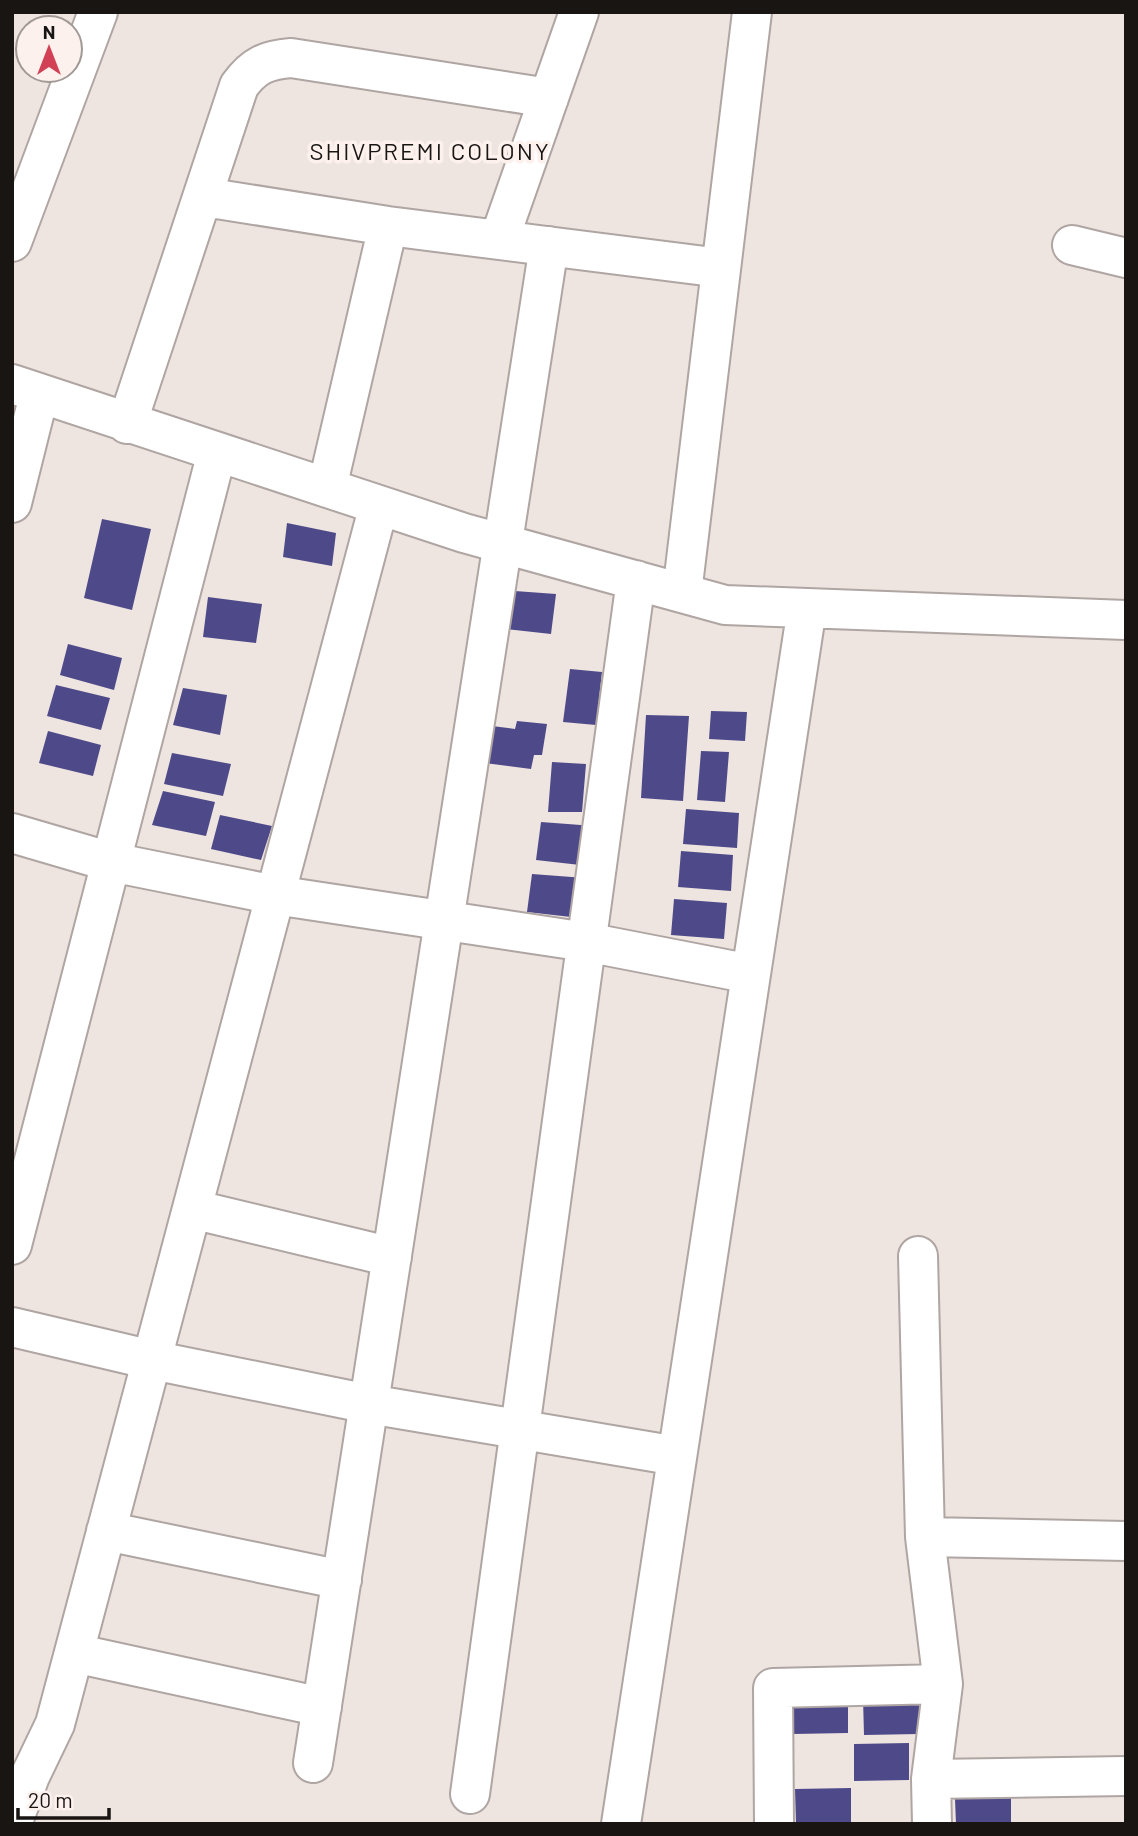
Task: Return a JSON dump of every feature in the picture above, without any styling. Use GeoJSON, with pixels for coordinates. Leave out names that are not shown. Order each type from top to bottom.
{"type":"FeatureCollection","features":[{"type":"Feature","properties":{"kind":"street"},"geometry":{"type":"LineString","coordinates":[[12,242],[98,12]]}},
{"type":"Feature","properties":{"kind":"street"},"geometry":{"type":"LineString","coordinates":[[499,240],[579,12]]}},
{"type":"Feature","properties":{"kind":"street"},"geometry":{"type":"LineString","coordinates":[[682,593],[752,12]]}},
{"type":"Feature","properties":{"kind":"street"},"geometry":{"type":"LineString","coordinates":[[127,424],[239,86],[252,69],[269,60],[291,58],[549,98]]}},
{"type":"Feature","properties":{"kind":"street"},"geometry":{"type":"LineString","coordinates":[[204,197],[388,226],[721,268]]}},
{"type":"Feature","properties":{"kind":"street"},"geometry":{"type":"LineString","coordinates":[[327,488],[388,226]]}},
{"type":"Feature","properties":{"kind":"street"},"geometry":{"type":"LineString","coordinates":[[1072,245],[1126,258]]}},
{"type":"Feature","properties":{"kind":"street"},"geometry":{"type":"LineString","coordinates":[[313,1763],[549,246]]}},
{"type":"Feature","properties":{"kind":"street"},"geometry":{"type":"LineString","coordinates":[[12,503],[26,389],[379,505],[725,605],[1126,620]]}},
{"type":"Feature","properties":{"kind":"street"},"geometry":{"type":"LineString","coordinates":[[12,1245],[217,452]]}},
{"type":"Feature","properties":{"kind":"street"},"geometry":{"type":"LineString","coordinates":[[12,1824],[30,1776],[55,1724],[379,505]]}},
{"type":"Feature","properties":{"kind":"street"},"geometry":{"type":"LineString","coordinates":[[470,1794],[636,580]]}},
{"type":"Feature","properties":{"kind":"street"},"geometry":{"type":"LineString","coordinates":[[621,1824],[807,608]]}},
{"type":"Feature","properties":{"kind":"street"},"geometry":{"type":"LineString","coordinates":[[12,833],[111,862],[275,895],[586,942],[751,974]]}},
{"type":"Feature","properties":{"kind":"street"},"geometry":{"type":"LineString","coordinates":[[192,1209],[392,1257]]}},
{"type":"Feature","properties":{"kind":"street"},"geometry":{"type":"LineString","coordinates":[[918,1256],[925,1537],[943,1684],[931,1779],[932,1824]]}},
{"type":"Feature","properties":{"kind":"street"},"geometry":{"type":"LineString","coordinates":[[12,1327],[152,1360],[369,1404],[520,1427],[677,1456]]}},
{"type":"Feature","properties":{"kind":"street"},"geometry":{"type":"LineString","coordinates":[[106,1531],[342,1580]]}},
{"type":"Feature","properties":{"kind":"street"},"geometry":{"type":"LineString","coordinates":[[925,1537],[1126,1541]]}},
{"type":"Feature","properties":{"kind":"street"},"geometry":{"type":"LineString","coordinates":[[74,1653],[322,1707]]}},
{"type":"Feature","properties":{"kind":"street"},"geometry":{"type":"LineString","coordinates":[[774,1824],[773,1688],[943,1684]]}},
{"type":"Feature","properties":{"kind":"street"},"geometry":{"type":"LineString","coordinates":[[931,1779],[1126,1776]]}},
{"type":"Feature","properties":{"kind":"building"},"geometry":{"type":"Polygon","coordinates":[[[102,519],[151,529],[132,610],[84,598],[102,519]]]}},
{"type":"Feature","properties":{"kind":"building"},"geometry":{"type":"Polygon","coordinates":[[[287,523],[336,533],[332,566],[283,557],[287,523]]]}},
{"type":"Feature","properties":{"kind":"building"},"geometry":{"type":"Polygon","coordinates":[[[503,590],[556,594],[551,634],[498,628],[503,590]]]}},
{"type":"Feature","properties":{"kind":"building"},"geometry":{"type":"Polygon","coordinates":[[[208,597],[262,604],[256,643],[203,637],[208,597]]]}},
{"type":"Feature","properties":{"kind":"building"},"geometry":{"type":"Polygon","coordinates":[[[68,644],[122,658],[114,690],[60,675],[68,644]]]}},
{"type":"Feature","properties":{"kind":"building"},"geometry":{"type":"Polygon","coordinates":[[[570,669],[602,672],[596,725],[563,722],[570,669]]]}},
{"type":"Feature","properties":{"kind":"building"},"geometry":{"type":"Polygon","coordinates":[[[56,685],[110,698],[101,730],[47,716],[56,685]]]}},
{"type":"Feature","properties":{"kind":"building"},"geometry":{"type":"Polygon","coordinates":[[[183,688],[227,695],[220,735],[173,725],[183,688]]]}},
{"type":"Feature","properties":{"kind":"building"},"geometry":{"type":"Polygon","coordinates":[[[711,711],[747,712],[745,741],[709,739],[711,711]]]}},
{"type":"Feature","properties":{"kind":"building"},"geometry":{"type":"Polygon","coordinates":[[[646,715],[689,716],[683,801],[641,798],[646,715]]]}},
{"type":"Feature","properties":{"kind":"building"},"geometry":{"type":"Polygon","coordinates":[[[517,721],[547,724],[542,755],[534,755],[531,769],[477,762],[484,725],[515,729],[517,721]]]}},
{"type":"Feature","properties":{"kind":"building"},"geometry":{"type":"Polygon","coordinates":[[[48,731],[101,745],[93,776],[39,763],[48,731]]]}},
{"type":"Feature","properties":{"kind":"building"},"geometry":{"type":"Polygon","coordinates":[[[701,751],[729,752],[725,802],[697,800],[701,751]]]}},
{"type":"Feature","properties":{"kind":"building"},"geometry":{"type":"Polygon","coordinates":[[[172,753],[231,764],[223,796],[164,784],[172,753]]]}},
{"type":"Feature","properties":{"kind":"building"},"geometry":{"type":"Polygon","coordinates":[[[552,762],[586,764],[582,812],[548,812],[552,762]]]}},
{"type":"Feature","properties":{"kind":"building"},"geometry":{"type":"Polygon","coordinates":[[[163,791],[215,802],[206,836],[152,825],[163,791]]]}},
{"type":"Feature","properties":{"kind":"building"},"geometry":{"type":"Polygon","coordinates":[[[686,809],[739,813],[737,848],[683,844],[686,809]]]}},
{"type":"Feature","properties":{"kind":"building"},"geometry":{"type":"Polygon","coordinates":[[[220,815],[272,826],[261,860],[211,849],[220,815]]]}},
{"type":"Feature","properties":{"kind":"building"},"geometry":{"type":"Polygon","coordinates":[[[541,822],[594,826],[589,866],[536,860],[541,822]]]}},
{"type":"Feature","properties":{"kind":"building"},"geometry":{"type":"Polygon","coordinates":[[[681,851],[733,855],[731,891],[678,887],[681,851]]]}},
{"type":"Feature","properties":{"kind":"building"},"geometry":{"type":"Polygon","coordinates":[[[532,874],[585,878],[580,918],[527,912],[532,874]]]}},
{"type":"Feature","properties":{"kind":"building"},"geometry":{"type":"Polygon","coordinates":[[[674,899],[727,903],[724,939],[671,935],[674,899]]]}},
{"type":"Feature","properties":{"kind":"building"},"geometry":{"type":"Polygon","coordinates":[[[848,1696],[848,1733],[793,1734],[792,1697],[848,1696]]]}},
{"type":"Feature","properties":{"kind":"building"},"geometry":{"type":"Polygon","coordinates":[[[919,1697],[919,1734],[864,1735],[863,1698],[919,1697]]]}},
{"type":"Feature","properties":{"kind":"building"},"geometry":{"type":"Polygon","coordinates":[[[909,1743],[909,1780],[854,1781],[854,1744],[909,1743]]]}},
{"type":"Feature","properties":{"kind":"building"},"geometry":{"type":"Polygon","coordinates":[[[851,1788],[851,1824],[796,1824],[795,1789],[851,1788]]]}},
{"type":"Feature","properties":{"kind":"building"},"geometry":{"type":"Polygon","coordinates":[[[1011,1798],[1011,1824],[956,1824],[955,1799],[1011,1798]]]}},
{"type":"Feature","properties":{"kind":"district","name":"SHIVPREMI COLONY"},"geometry":{"type":"Point","coordinates":[430,152]}}]}
